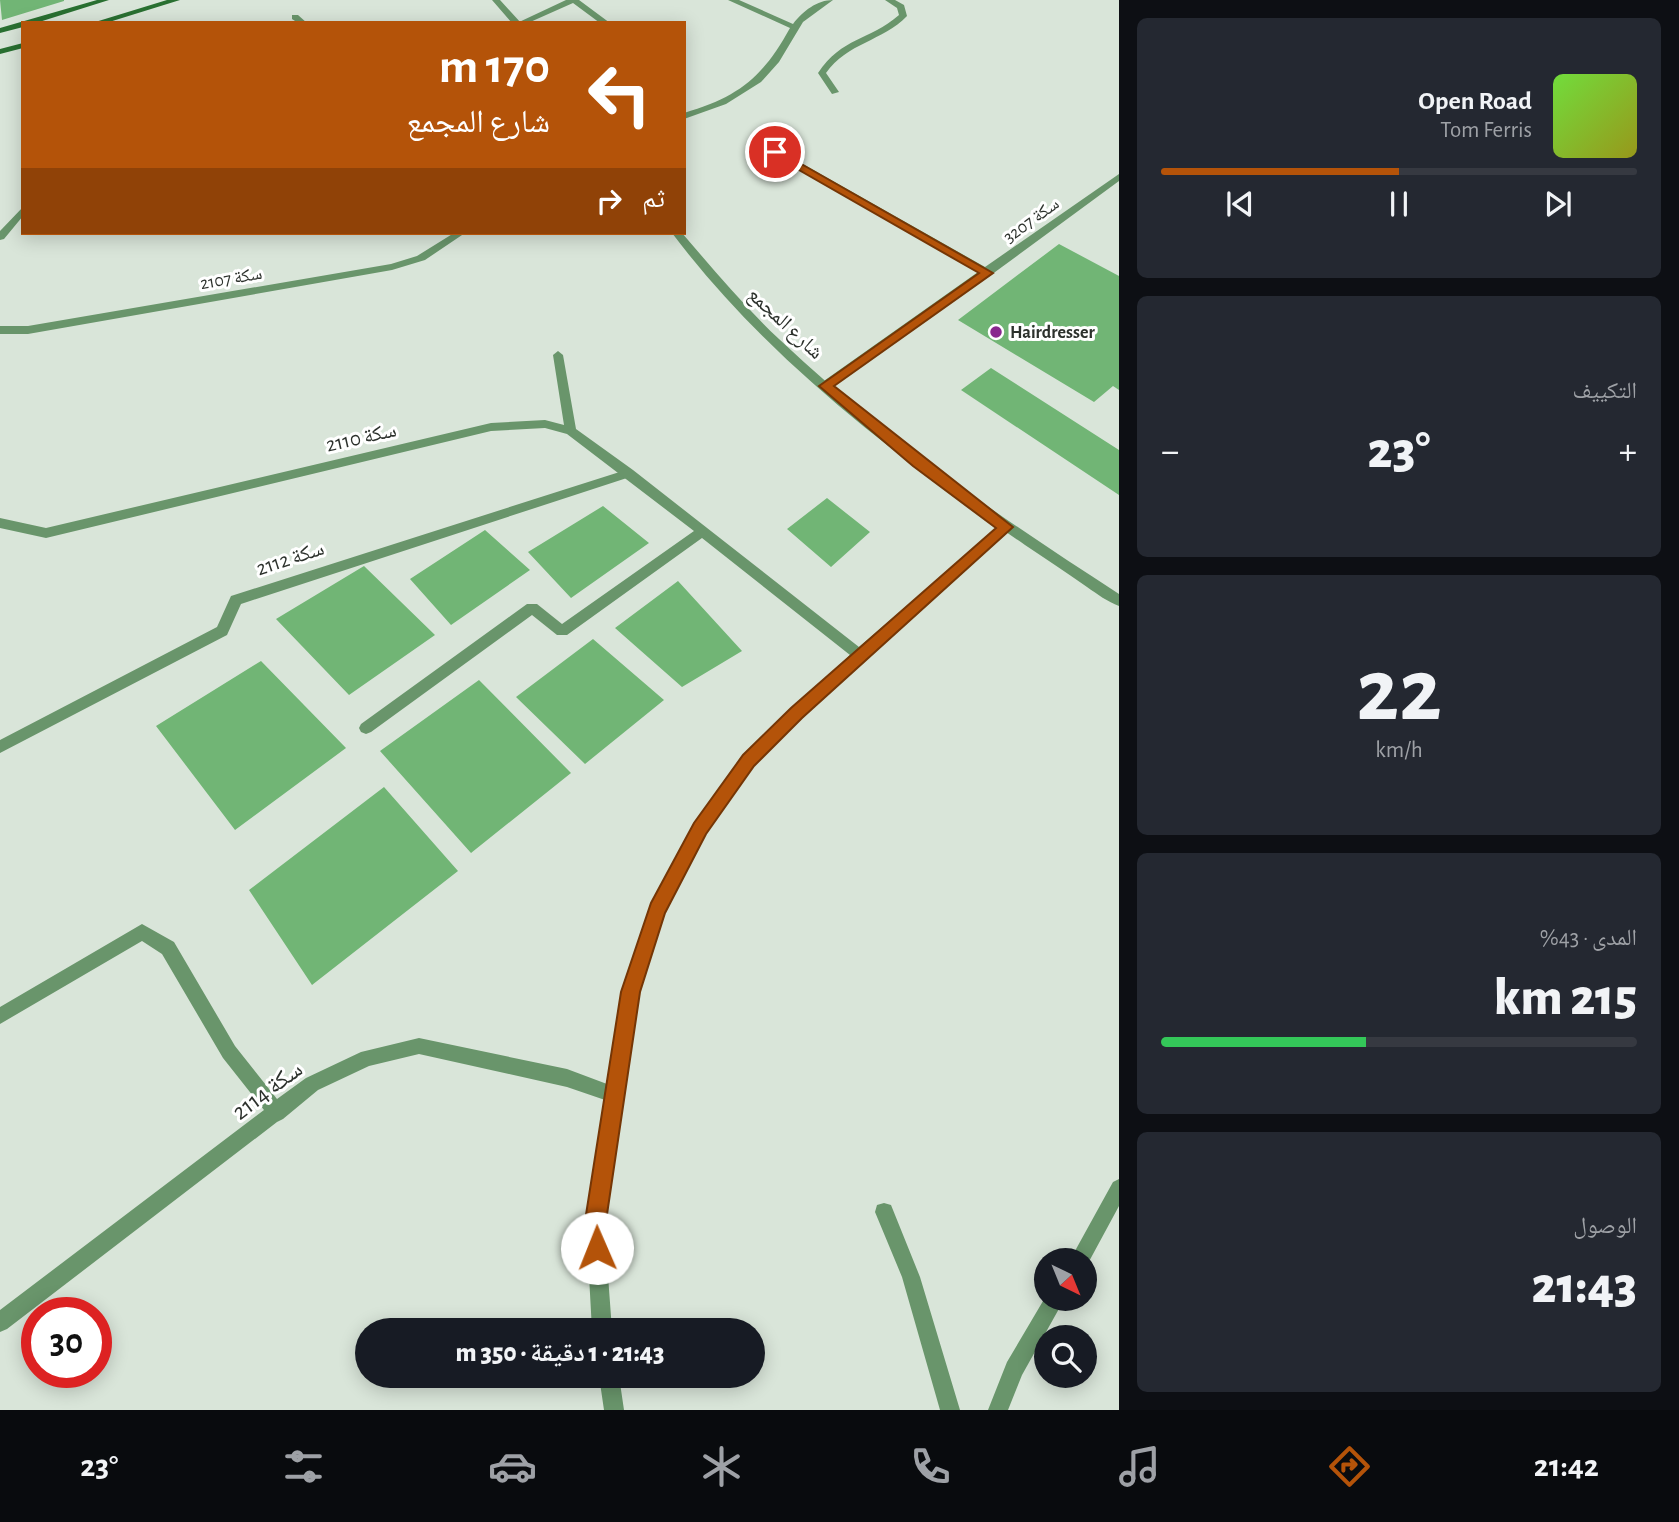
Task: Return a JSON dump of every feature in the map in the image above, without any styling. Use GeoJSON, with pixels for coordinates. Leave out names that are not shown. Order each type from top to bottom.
{"type":"FeatureCollection","features":[{"type":"Feature","properties":{"kind":"main road"},"geometry":{"type":"LineString","coordinates":[[32,21],[105,0]]}},
{"type":"Feature","properties":{"kind":"main road"},"geometry":{"type":"LineString","coordinates":[[103,21],[176,0]]}},
{"type":"Feature","properties":{"kind":"main road"},"geometry":{"type":"LineString","coordinates":[[0,31],[21,24]]}},
{"type":"Feature","properties":{"kind":"main road"},"geometry":{"type":"LineString","coordinates":[[0,52],[21,46]]}},
{"type":"Feature","properties":{"kind":"street"},"geometry":{"type":"LineString","coordinates":[[496,0],[517,21]]}},
{"type":"Feature","properties":{"kind":"street"},"geometry":{"type":"LineString","coordinates":[[524,21],[573,0],[603,21]]}},
{"type":"Feature","properties":{"kind":"street"},"geometry":{"type":"LineString","coordinates":[[732,0],[792,26]]}},
{"type":"Feature","properties":{"kind":"street"},"geometry":{"type":"LineString","coordinates":[[686,115],[741,93],[765,74],[778,57],[792,26],[809,11],[829,0]]}},
{"type":"Feature","properties":{"kind":"street"},"geometry":{"type":"LineString","coordinates":[[835,92],[822,73],[832,55],[894,25],[903,16],[901,7],[889,0]]}},
{"type":"Feature","properties":{"kind":"street"},"geometry":{"type":"LineString","coordinates":[[295,17],[300,21]]}},
{"type":"Feature","properties":{"kind":"street"},"geometry":{"type":"LineString","coordinates":[[775,152],[987,273]]}},
{"type":"Feature","properties":{"kind":"street","name":"سكة 3207"},"geometry":{"type":"LineString","coordinates":[[825,386],[1119,177]]}},
{"type":"Feature","properties":{"kind":"street"},"geometry":{"type":"LineString","coordinates":[[0,237],[21,212]]}},
{"type":"Feature","properties":{"kind":"street","name":"سكة 2107"},"geometry":{"type":"LineString","coordinates":[[0,330],[28,330],[392,267],[421,258],[457,235]]}},
{"type":"Feature","properties":{"kind":"street","name":"شارع المجمع"},"geometry":{"type":"LineString","coordinates":[[679,235],[717,285],[825,386],[918,462],[1006,527],[1119,601]]}},
{"type":"Feature","properties":{"kind":"street"},"geometry":{"type":"LineString","coordinates":[[558,355],[571,431]]}},
{"type":"Feature","properties":{"kind":"street","name":"سكة 2110"},"geometry":{"type":"LineString","coordinates":[[0,523],[46,533],[491,428],[519,423],[545,424],[571,431],[629,473],[859,655]]}},
{"type":"Feature","properties":{"kind":"street","name":"سكة 2112"},"geometry":{"type":"LineString","coordinates":[[0,747],[222,631],[236,600],[629,473]]}},
{"type":"Feature","properties":{"kind":"street"},"geometry":{"type":"LineString","coordinates":[[601,1318],[595,1221],[612,1094],[630,992],[657,910],[700,829],[748,761],[859,655],[1006,527]]}},
{"type":"Feature","properties":{"kind":"street"},"geometry":{"type":"LineString","coordinates":[[366,728],[532,608],[562,631],[703,531]]}},
{"type":"Feature","properties":{"kind":"street"},"geometry":{"type":"LineString","coordinates":[[0,1016],[142,932],[168,948],[229,1052],[277,1113]]}},
{"type":"Feature","properties":{"kind":"street","name":"سكة 2114"},"geometry":{"type":"LineString","coordinates":[[0,1322],[312,1084],[367,1058],[419,1045],[567,1078],[612,1094]]}},
{"type":"Feature","properties":{"kind":"street"},"geometry":{"type":"LineString","coordinates":[[1086,1248],[1119,1188]]}},
{"type":"Feature","properties":{"kind":"street"},"geometry":{"type":"LineString","coordinates":[[884,1212],[911,1278],[950,1410]]}},
{"type":"Feature","properties":{"kind":"street"},"geometry":{"type":"LineString","coordinates":[[998,1410],[1014,1368],[1048,1311]]}},
{"type":"Feature","properties":{"kind":"street"},"geometry":{"type":"LineString","coordinates":[[611,1388],[614,1410]]}},
{"type":"Feature","properties":{"kind":"building"},"geometry":{"type":"Polygon","coordinates":[[[0,0],[64,0],[64,1],[2,20],[0,0]]]}},
{"type":"Feature","properties":{"kind":"building"},"geometry":{"type":"Polygon","coordinates":[[[1059,244],[1119,276],[1119,390],[1113,386],[1094,402],[958,320],[1059,244]]]}},
{"type":"Feature","properties":{"kind":"building"},"geometry":{"type":"Polygon","coordinates":[[[991,368],[1119,450],[1119,495],[961,390],[991,368]]]}},
{"type":"Feature","properties":{"kind":"building"},"geometry":{"type":"Polygon","coordinates":[[[827,498],[870,532],[831,567],[787,529],[827,498]]]}},
{"type":"Feature","properties":{"kind":"building"},"geometry":{"type":"Polygon","coordinates":[[[603,506],[649,543],[571,598],[528,552],[603,506]]]}},
{"type":"Feature","properties":{"kind":"building"},"geometry":{"type":"Polygon","coordinates":[[[485,530],[530,570],[451,625],[410,579],[485,530]]]}},
{"type":"Feature","properties":{"kind":"building"},"geometry":{"type":"Polygon","coordinates":[[[364,566],[435,635],[349,695],[276,619],[364,566]]]}},
{"type":"Feature","properties":{"kind":"building"},"geometry":{"type":"Polygon","coordinates":[[[678,581],[742,651],[682,687],[615,628],[678,581]]]}},
{"type":"Feature","properties":{"kind":"building"},"geometry":{"type":"Polygon","coordinates":[[[593,639],[664,700],[585,764],[516,697],[593,639]]]}},
{"type":"Feature","properties":{"kind":"building"},"geometry":{"type":"Polygon","coordinates":[[[261,661],[346,748],[235,830],[156,726],[261,661]]]}},
{"type":"Feature","properties":{"kind":"building"},"geometry":{"type":"Polygon","coordinates":[[[479,680],[571,773],[471,853],[380,751],[479,680]]]}},
{"type":"Feature","properties":{"kind":"building"},"geometry":{"type":"Polygon","coordinates":[[[384,787],[458,871],[312,985],[249,890],[384,787]]]}},
{"type":"Feature","properties":{"kind":"place","name":"Hairdresser"},"geometry":{"type":"Point","coordinates":[996,332]}},
{"type":"Feature","properties":{"kind":"route"},"geometry":{"type":"LineString","coordinates":[[597,1248],[595,1221],[612,1094],[630,992],[657,910],[700,829],[748,761],[796,713],[1006,527],[918,462],[825,386],[987,273],[775,152]]}}]}
